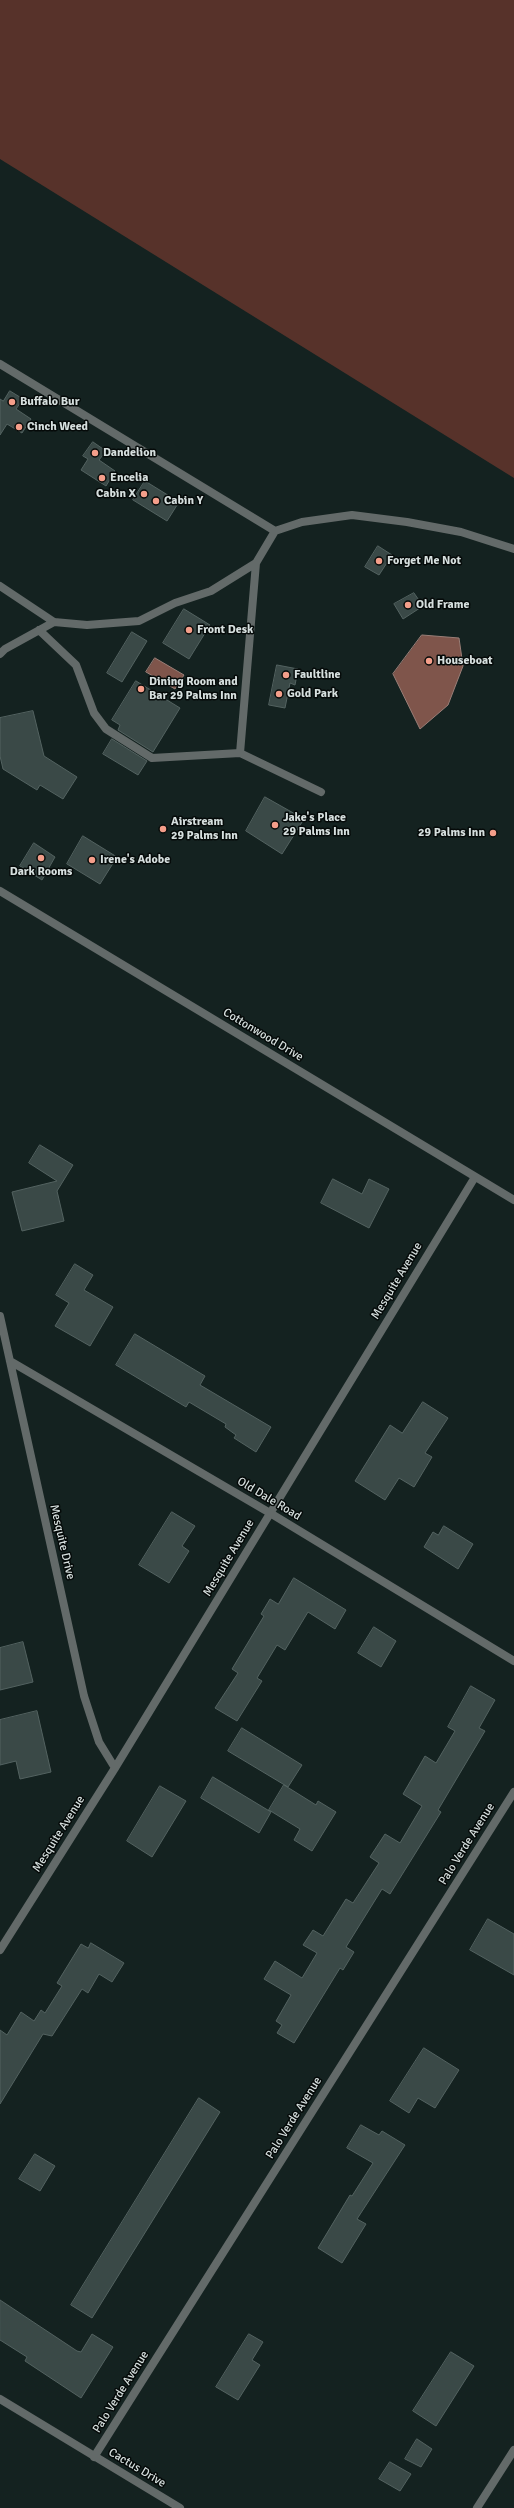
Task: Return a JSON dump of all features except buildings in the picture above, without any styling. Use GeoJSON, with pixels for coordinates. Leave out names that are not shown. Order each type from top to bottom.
{"type":"FeatureCollection","features":[{"type":"Feature","properties":{"kind":"street"},"geometry":{"type":"LineString","coordinates":[[0,364],[276,531]]}},
{"type":"Feature","properties":{"kind":"street"},"geometry":{"type":"LineString","coordinates":[[0,586],[54,622],[87,625],[139,621],[175,603],[211,591],[256,563],[276,531],[302,522],[352,515],[406,522],[461,532],[514,549]]}},
{"type":"Feature","properties":{"kind":"street"},"geometry":{"type":"LineString","coordinates":[[240,753],[256,563]]}},
{"type":"Feature","properties":{"kind":"street"},"geometry":{"type":"LineString","coordinates":[[0,654],[5,649],[54,622]]}},
{"type":"Feature","properties":{"kind":"street"},"geometry":{"type":"LineString","coordinates":[[40,630],[76,665],[94,713],[106,729],[152,758],[240,753],[321,792]]}},
{"type":"Feature","properties":{"kind":"street","name":"Cottonwood Drive"},"geometry":{"type":"LineString","coordinates":[[0,891],[514,1200]]}},
{"type":"Feature","properties":{"kind":"street","name":"Mesquite Avenue"},"geometry":{"type":"LineString","coordinates":[[0,1950],[115,1768],[475,1177]]}},
{"type":"Feature","properties":{"kind":"street","name":"Mesquite Drive"},"geometry":{"type":"LineString","coordinates":[[0,1316],[84,1696],[99,1742],[115,1768]]}},
{"type":"Feature","properties":{"kind":"street","name":"Old Dale Road"},"geometry":{"type":"LineString","coordinates":[[10,1361],[270,1513],[514,1661]]}},
{"type":"Feature","properties":{"kind":"street","name":"Palo Verde Avenue"},"geometry":{"type":"LineString","coordinates":[[94,2457],[514,1792]]}},
{"type":"Feature","properties":{"kind":"street","name":"Cactus Drive"},"geometry":{"type":"LineString","coordinates":[[0,2399],[180,2508]]}},
{"type":"Feature","properties":{"kind":"street"},"geometry":{"type":"LineString","coordinates":[[477,2508],[514,2450]]}},
{"type":"Feature","properties":{"kind":"shaded area"},"geometry":{"type":"Polygon","coordinates":[[[0,0],[514,0],[514,478],[0,159],[0,0]]]}},
{"type":"Feature","properties":{"kind":"shaded area"},"geometry":{"type":"Polygon","coordinates":[[[422,635],[459,638],[463,666],[448,705],[420,729],[393,674],[422,635]]]}},
{"type":"Feature","properties":{"kind":"shaded area"},"geometry":{"type":"Polygon","coordinates":[[[155,658],[184,675],[175,689],[146,672],[155,658]]]}},
{"type":"Feature","properties":{"kind":"place","name":"Buffalo Bur"},"geometry":{"type":"Point","coordinates":[12,402]}},
{"type":"Feature","properties":{"kind":"place","name":"Cinch Weed"},"geometry":{"type":"Point","coordinates":[19,427]}},
{"type":"Feature","properties":{"kind":"place","name":"Dandelion"},"geometry":{"type":"Point","coordinates":[95,453]}},
{"type":"Feature","properties":{"kind":"place","name":"Encelia"},"geometry":{"type":"Point","coordinates":[102,478]}},
{"type":"Feature","properties":{"kind":"place","name":"Cabin X"},"geometry":{"type":"Point","coordinates":[144,494]}},
{"type":"Feature","properties":{"kind":"place","name":"Cabin Y"},"geometry":{"type":"Point","coordinates":[156,501]}},
{"type":"Feature","properties":{"kind":"place","name":"Forget Me Not"},"geometry":{"type":"Point","coordinates":[379,561]}},
{"type":"Feature","properties":{"kind":"place","name":"Old Frame"},"geometry":{"type":"Point","coordinates":[408,605]}},
{"type":"Feature","properties":{"kind":"place","name":"Front Desk"},"geometry":{"type":"Point","coordinates":[189,630]}},
{"type":"Feature","properties":{"kind":"place","name":"Houseboat"},"geometry":{"type":"Point","coordinates":[429,661]}},
{"type":"Feature","properties":{"kind":"place","name":"Faultline"},"geometry":{"type":"Point","coordinates":[286,675]}},
{"type":"Feature","properties":{"kind":"place","name":"Dining Room and Bar 29 Palms Inn"},"geometry":{"type":"Point","coordinates":[141,689]}},
{"type":"Feature","properties":{"kind":"place","name":"Gold Park"},"geometry":{"type":"Point","coordinates":[279,694]}},
{"type":"Feature","properties":{"kind":"place","name":"Jake's Place 29 Palms Inn"},"geometry":{"type":"Point","coordinates":[275,825]}},
{"type":"Feature","properties":{"kind":"place","name":"Airstream 29 Palms Inn"},"geometry":{"type":"Point","coordinates":[163,829]}},
{"type":"Feature","properties":{"kind":"place","name":"29 Palms Inn"},"geometry":{"type":"Point","coordinates":[493,833]}},
{"type":"Feature","properties":{"kind":"place","name":"Dark Rooms"},"geometry":{"type":"Point","coordinates":[41,858]}},
{"type":"Feature","properties":{"kind":"place","name":"Irene's Adobe"},"geometry":{"type":"Point","coordinates":[92,860]}}]}
